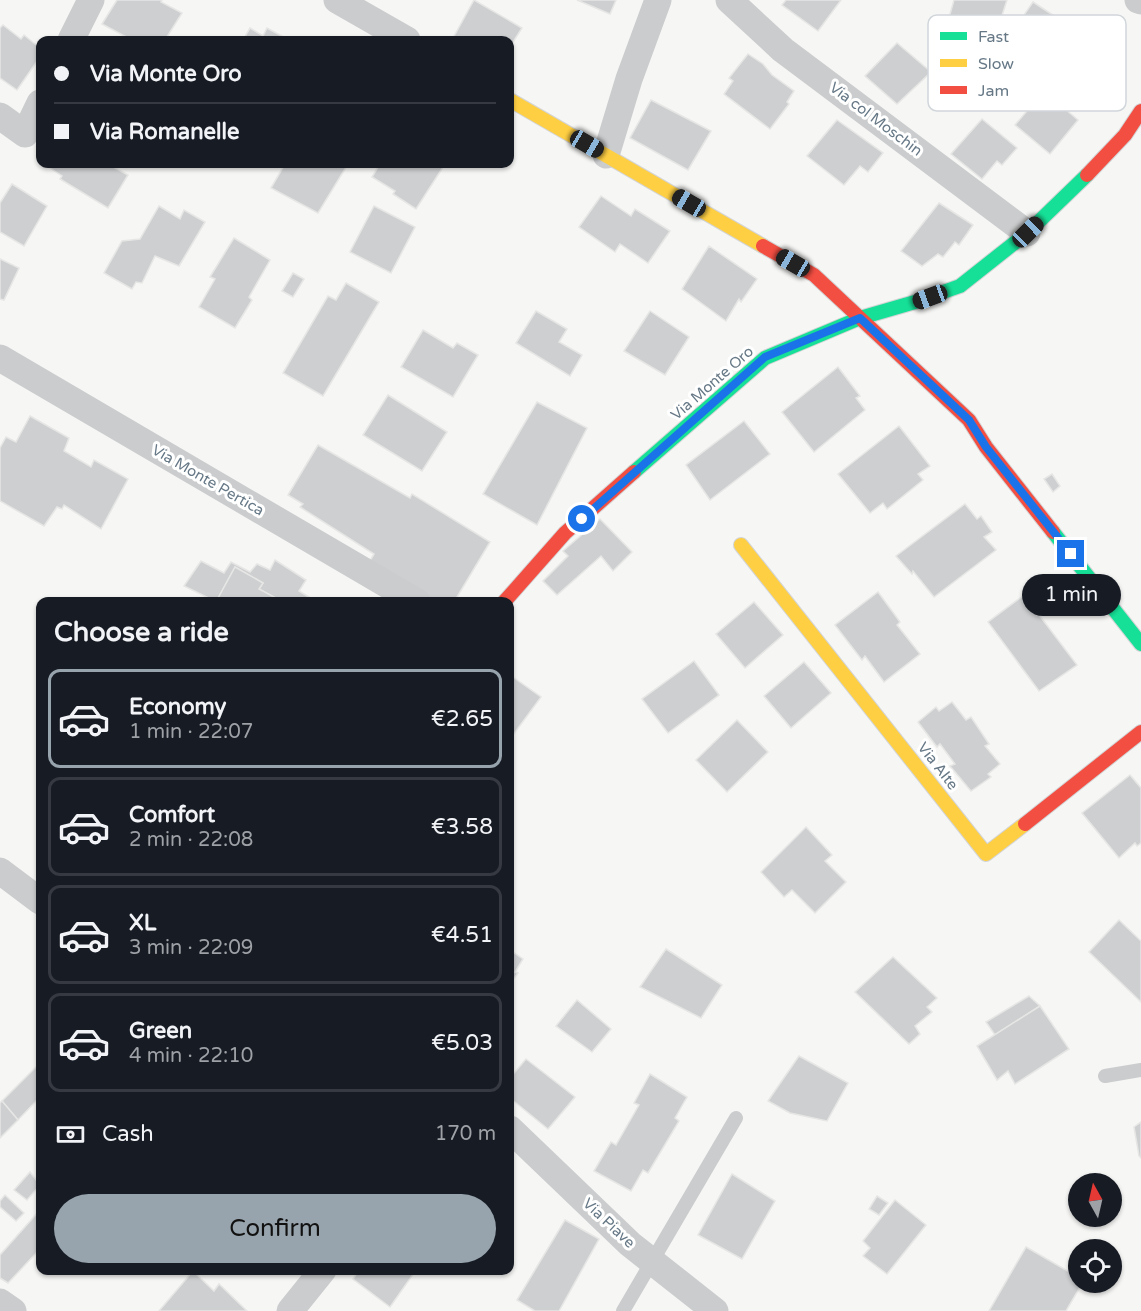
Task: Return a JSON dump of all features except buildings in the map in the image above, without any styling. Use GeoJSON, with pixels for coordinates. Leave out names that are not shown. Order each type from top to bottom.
{"type":"FeatureCollection","features":[{"type":"Feature","properties":{"kind":"street"},"geometry":{"type":"LineString","coordinates":[[73,36],[91,0]]}},
{"type":"Feature","properties":{"kind":"street"},"geometry":{"type":"LineString","coordinates":[[337,0],[400,36]]}},
{"type":"Feature","properties":{"kind":"street"},"geometry":{"type":"LineString","coordinates":[[606,155],[629,79],[658,0]]}},
{"type":"Feature","properties":{"kind":"street","name":"Via col Moschin"},"geometry":{"type":"LineString","coordinates":[[729,0],[783,50],[1028,232]]}},
{"type":"Feature","properties":{"kind":"street"},"geometry":{"type":"LineString","coordinates":[[514,102],[814,275],[969,420],[986,447],[1141,644]]}},
{"type":"Feature","properties":{"kind":"street"},"geometry":{"type":"LineString","coordinates":[[0,116],[25,134],[36,111]]}},
{"type":"Feature","properties":{"kind":"street","name":"Via Monte Oro"},"geometry":{"type":"LineString","coordinates":[[508,597],[565,533],[765,357],[860,318],[960,286],[1028,232],[1107,156],[1141,111]]}},
{"type":"Feature","properties":{"kind":"street","name":"Via Monte Pertica"},"geometry":{"type":"LineString","coordinates":[[0,358],[408,597]]}},
{"type":"Feature","properties":{"kind":"street","name":"Via Alte"},"geometry":{"type":"LineString","coordinates":[[741,545],[986,854],[1141,732]]}},
{"type":"Feature","properties":{"kind":"street"},"geometry":{"type":"LineString","coordinates":[[0,871],[36,898]]}},
{"type":"Feature","properties":{"kind":"street","name":"Via Piave"},"geometry":{"type":"LineString","coordinates":[[514,1133],[630,1244],[715,1311]]}},
{"type":"Feature","properties":{"kind":"street"},"geometry":{"type":"LineString","coordinates":[[290,1311],[319,1275]]}},
{"type":"Feature","properties":{"kind":"street"},"geometry":{"type":"LineString","coordinates":[[0,1302],[12,1311]]}},
{"type":"Feature","properties":{"kind":"lane"},"geometry":{"type":"LineString","coordinates":[[1105,1076],[1141,1070]]}},
{"type":"Feature","properties":{"kind":"lane"},"geometry":{"type":"LineString","coordinates":[[623,1311],[736,1118]]}},
{"type":"Feature","properties":{"kind":"traffic: fast"},"geometry":{"type":"LineString","coordinates":[[634,472],[765,358],[860,318],[960,286],[1027,233],[1087,175]]}},
{"type":"Feature","properties":{"kind":"traffic: fast"},"geometry":{"type":"LineString","coordinates":[[1053,532],[1141,644]]}},
{"type":"Feature","properties":{"kind":"traffic: slow"},"geometry":{"type":"LineString","coordinates":[[514,102],[763,246]]}},
{"type":"Feature","properties":{"kind":"traffic: slow"},"geometry":{"type":"LineString","coordinates":[[741,545],[986,854],[1025,824]]}},
{"type":"Feature","properties":{"kind":"traffic: jam"},"geometry":{"type":"LineString","coordinates":[[1087,175],[1125,135],[1141,111]]}},
{"type":"Feature","properties":{"kind":"traffic: jam"},"geometry":{"type":"LineString","coordinates":[[763,246],[814,275],[969,420],[986,447],[1053,532]]}},
{"type":"Feature","properties":{"kind":"traffic: jam"},"geometry":{"type":"LineString","coordinates":[[508,597],[565,533],[634,472]]}},
{"type":"Feature","properties":{"kind":"traffic: jam"},"geometry":{"type":"LineString","coordinates":[[1025,824],[1141,732]]}},
{"type":"Feature","properties":{"kind":"route"},"geometry":{"type":"LineString","coordinates":[[582,519],[765,357],[860,318],[969,420],[986,447],[1071,554]]}}]}
